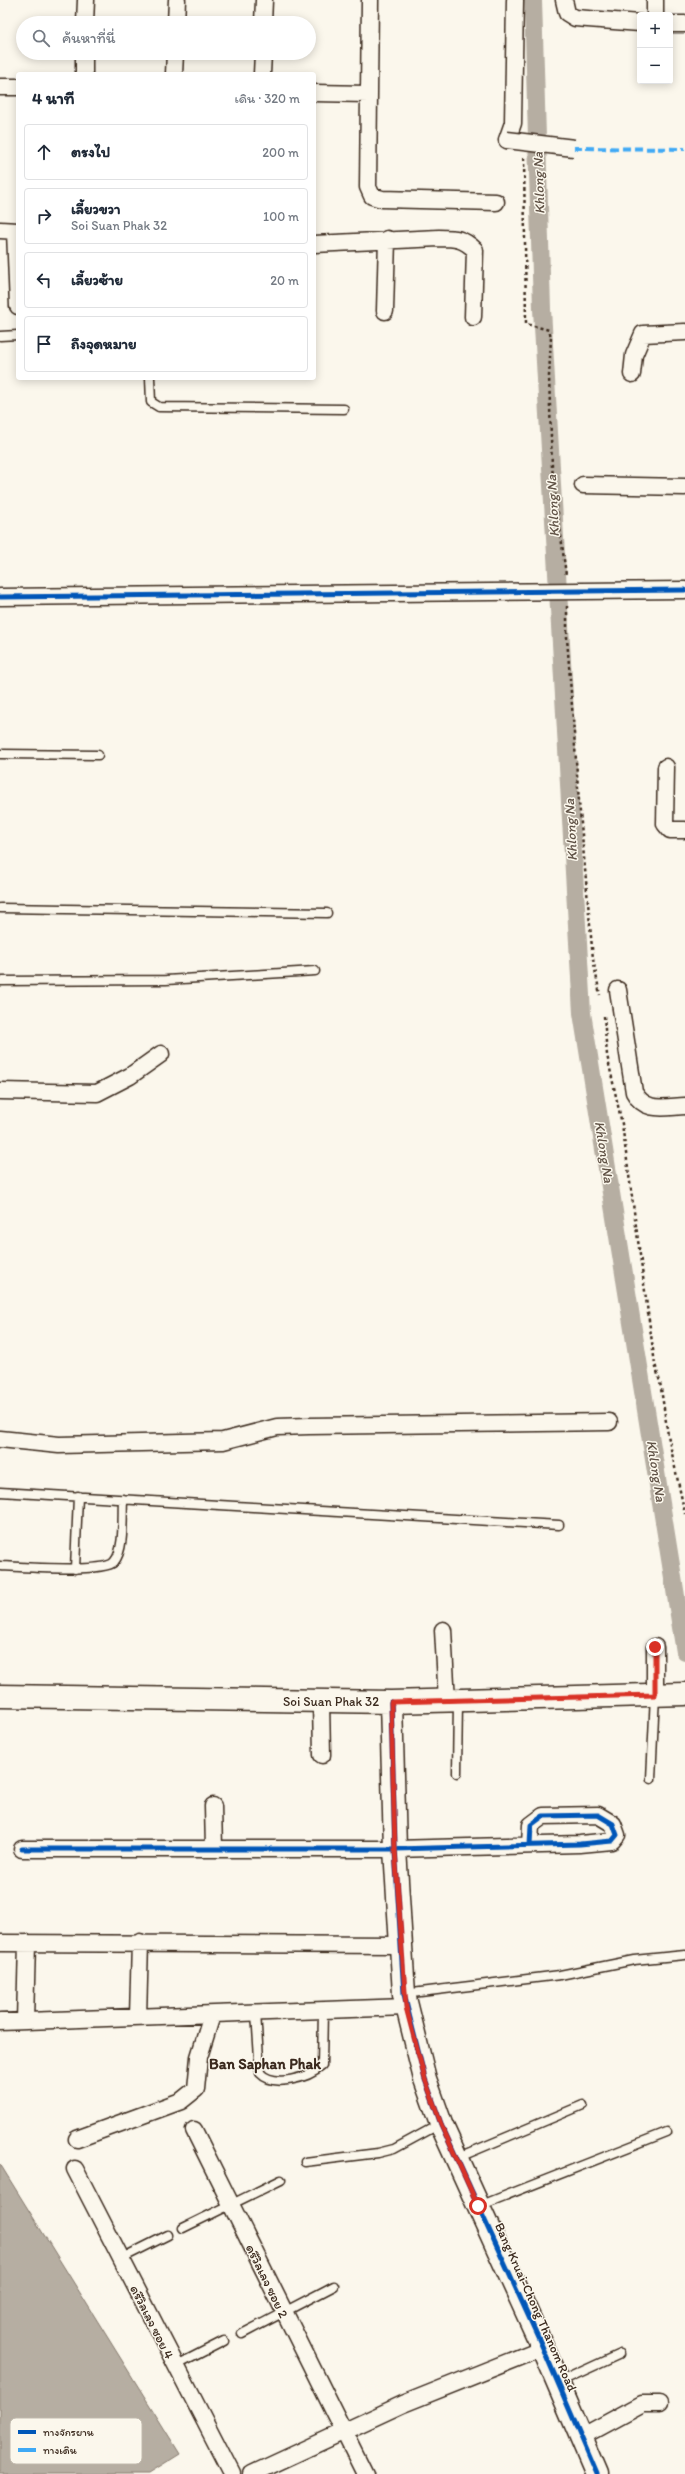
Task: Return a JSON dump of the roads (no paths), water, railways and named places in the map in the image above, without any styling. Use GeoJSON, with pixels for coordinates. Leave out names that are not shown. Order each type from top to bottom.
{"type":"FeatureCollection","features":[{"type":"Feature","properties":{"kind":"street"},"geometry":{"type":"LineString","coordinates":[[85,16],[86,0]]}},
{"type":"Feature","properties":{"kind":"street"},"geometry":{"type":"LineString","coordinates":[[176,16],[177,0]]}},
{"type":"Feature","properties":{"kind":"street"},"geometry":{"type":"LineString","coordinates":[[263,16],[264,0]]}},
{"type":"Feature","properties":{"kind":"street"},"geometry":{"type":"LineString","coordinates":[[370,0],[368,187],[372,196],[382,199],[496,202]]}},
{"type":"Feature","properties":{"kind":"street"},"geometry":{"type":"LineString","coordinates":[[515,0],[513,123],[507,140],[574,148]]}},
{"type":"Feature","properties":{"kind":"street"},"geometry":{"type":"LineString","coordinates":[[564,0],[567,13],[575,18],[637,23]]}},
{"type":"Feature","properties":{"kind":"street"},"geometry":{"type":"LineString","coordinates":[[655,0],[655,12]]}},
{"type":"Feature","properties":{"kind":"street"},"geometry":{"type":"LineString","coordinates":[[673,24],[685,24]]}},
{"type":"Feature","properties":{"kind":"street"},"geometry":{"type":"LineString","coordinates":[[84,60],[84,72]]}},
{"type":"Feature","properties":{"kind":"street"},"geometry":{"type":"LineString","coordinates":[[174,72],[175,60]]}},
{"type":"Feature","properties":{"kind":"street"},"geometry":{"type":"LineString","coordinates":[[262,72],[263,60]]}},
{"type":"Feature","properties":{"kind":"street"},"geometry":{"type":"LineString","coordinates":[[0,87],[16,87]]}},
{"type":"Feature","properties":{"kind":"street"},"geometry":{"type":"LineString","coordinates":[[316,93],[368,94]]}},
{"type":"Feature","properties":{"kind":"street"},"geometry":{"type":"LineString","coordinates":[[11,230],[16,284]]}},
{"type":"Feature","properties":{"kind":"street"},"geometry":{"type":"LineString","coordinates":[[384,310],[387,238]]}},
{"type":"Feature","properties":{"kind":"street"},"geometry":{"type":"LineString","coordinates":[[316,244],[387,238],[458,238],[466,241],[475,250],[474,317]]}},
{"type":"Feature","properties":{"kind":"street"},"geometry":{"type":"LineString","coordinates":[[632,374],[634,355],[643,334],[685,332]]}},
{"type":"Feature","properties":{"kind":"street"},"geometry":{"type":"LineString","coordinates":[[583,485],[685,486]]}},
{"type":"Feature","properties":{"kind":"street"},"geometry":{"type":"LineString","coordinates":[[0,597],[540,592],[567,590],[685,590]]}},
{"type":"Feature","properties":{"kind":"street"},"geometry":{"type":"LineString","coordinates":[[666,767],[665,824],[670,830],[685,830]]}},
{"type":"Feature","properties":{"kind":"street"},"geometry":{"type":"LineString","coordinates":[[618,990],[634,1092],[639,1102],[648,1108],[685,1106]]}},
{"type":"Feature","properties":{"kind":"street"},"geometry":{"type":"LineString","coordinates":[[0,1091],[97,1093],[130,1076],[161,1054]]}},
{"type":"Feature","properties":{"kind":"street"},"geometry":{"type":"LineString","coordinates":[[0,1439],[59,1445],[169,1443],[222,1441],[277,1427],[609,1422]]}},
{"type":"Feature","properties":{"kind":"street"},"geometry":{"type":"LineString","coordinates":[[443,1630],[453,1701]]}},
{"type":"Feature","properties":{"kind":"street"},"geometry":{"type":"LineString","coordinates":[[655,1647],[655,1695]]}},
{"type":"Feature","properties":{"kind":"street","name":"Soi Suan Phak 32"},"geometry":{"type":"LineString","coordinates":[[0,1696],[391,1702],[685,1694]]}},
{"type":"Feature","properties":{"kind":"street"},"geometry":{"type":"LineString","coordinates":[[321,1702],[322,1755]]}},
{"type":"Feature","properties":{"kind":"street","name":"Bang Kruai-Chong Thanom Road"},"geometry":{"type":"LineString","coordinates":[[391,1702],[395,1849],[400,1945],[405,2000],[425,2079],[441,2124],[543,2348],[597,2474]]}},
{"type":"Feature","properties":{"kind":"street"},"geometry":{"type":"LineString","coordinates":[[213,1806],[214,1849]]}},
{"type":"Feature","properties":{"kind":"street"},"geometry":{"type":"LineString","coordinates":[[22,1849],[395,1849],[530,1845],[612,1841],[617,1835],[612,1824],[598,1815],[543,1816],[531,1825],[530,1845]]}},
{"type":"Feature","properties":{"kind":"street"},"geometry":{"type":"LineString","coordinates":[[0,1943],[140,1942],[400,1945]]}},
{"type":"Feature","properties":{"kind":"street"},"geometry":{"type":"LineString","coordinates":[[138,2017],[140,1942]]}},
{"type":"Feature","properties":{"kind":"street"},"geometry":{"type":"LineString","coordinates":[[25,2021],[27,1943]]}},
{"type":"Feature","properties":{"kind":"street"},"geometry":{"type":"LineString","coordinates":[[0,2022],[323,2010],[405,2000]]}},
{"type":"Feature","properties":{"kind":"street"},"geometry":{"type":"LineString","coordinates":[[77,2139],[181,2101],[191,2095],[196,2089],[199,2057],[212,2015]]}},
{"type":"Feature","properties":{"kind":"street","name":"ดรีวิลเลจ ซอย 2"},"geometry":{"type":"LineString","coordinates":[[194,2130],[283,2312],[365,2474]]}},
{"type":"Feature","properties":{"kind":"street","name":"ดรีวิลเลจ ซอย 4"},"geometry":{"type":"LineString","coordinates":[[75,2169],[175,2366],[232,2474]]}},
{"type":"Feature","properties":{"kind":"street"},"geometry":{"type":"LineString","coordinates":[[252,2474],[343,2431],[543,2348]]}},
{"type":"Feature","properties":{"kind":"street"},"geometry":{"type":"LineString","coordinates":[[581,2437],[642,2404],[660,2404]]}},
{"type":"Feature","properties":{"kind":"lane"},"geometry":{"type":"LineString","coordinates":[[0,336],[16,335]]}},
{"type":"Feature","properties":{"kind":"lane"},"geometry":{"type":"LineString","coordinates":[[150,380],[151,402],[159,407],[344,409]]}},
{"type":"Feature","properties":{"kind":"lane"},"geometry":{"type":"LineString","coordinates":[[0,754],[98,755]]}},
{"type":"Feature","properties":{"kind":"lane"},"geometry":{"type":"LineString","coordinates":[[0,908],[327,913]]}},
{"type":"Feature","properties":{"kind":"lane"},"geometry":{"type":"LineString","coordinates":[[0,981],[166,980],[315,971]]}},
{"type":"Feature","properties":{"kind":"lane"},"geometry":{"type":"LineString","coordinates":[[0,1492],[559,1525]]}},
{"type":"Feature","properties":{"kind":"lane"},"geometry":{"type":"LineString","coordinates":[[75,1569],[78,1496]]}},
{"type":"Feature","properties":{"kind":"lane"},"geometry":{"type":"LineString","coordinates":[[0,1566],[75,1569],[108,1566],[114,1562],[120,1552],[123,1499]]}},
{"type":"Feature","properties":{"kind":"lane"},"geometry":{"type":"LineString","coordinates":[[651,1779],[655,1695]]}},
{"type":"Feature","properties":{"kind":"lane"},"geometry":{"type":"LineString","coordinates":[[453,1701],[457,1773]]}},
{"type":"Feature","properties":{"kind":"lane"},"geometry":{"type":"LineString","coordinates":[[405,2000],[560,1975],[634,1960],[685,1955]]}},
{"type":"Feature","properties":{"kind":"lane"},"geometry":{"type":"LineString","coordinates":[[256,2013],[260,2073],[265,2078],[272,2081],[308,2075],[322,2066],[323,2010]]}},
{"type":"Feature","properties":{"kind":"lane"},"geometry":{"type":"LineString","coordinates":[[456,2158],[583,2105]]}},
{"type":"Feature","properties":{"kind":"lane"},"geometry":{"type":"LineString","coordinates":[[305,2162],[378,2153],[394,2149],[441,2124]]}},
{"type":"Feature","properties":{"kind":"lane"},"geometry":{"type":"LineString","coordinates":[[478,2206],[667,2132]]}},
{"type":"Feature","properties":{"kind":"lane"},"geometry":{"type":"LineString","coordinates":[[183,2228],[281,2180]]}},
{"type":"Feature","properties":{"kind":"lane"},"geometry":{"type":"LineString","coordinates":[[120,2259],[168,2235]]}},
{"type":"Feature","properties":{"kind":"lane"},"geometry":{"type":"LineString","coordinates":[[242,2334],[334,2286]]}},
{"type":"Feature","properties":{"kind":"lane"},"geometry":{"type":"LineString","coordinates":[[175,2366],[224,2341]]}},
{"type":"Feature","properties":{"kind":"lane"},"geometry":{"type":"LineString","coordinates":[[558,2383],[620,2354]]}},
{"type":"Feature","properties":{"kind":"waterway","name":"Khlong Na"},"geometry":{"type":"LineString","coordinates":[[533,0],[542,309],[582,1013],[685,1652]]}},
{"type":"Feature","properties":{"kind":"district","name":"Ban Saphan Phak"},"geometry":{"type":"Point","coordinates":[265,2064]}}]}
